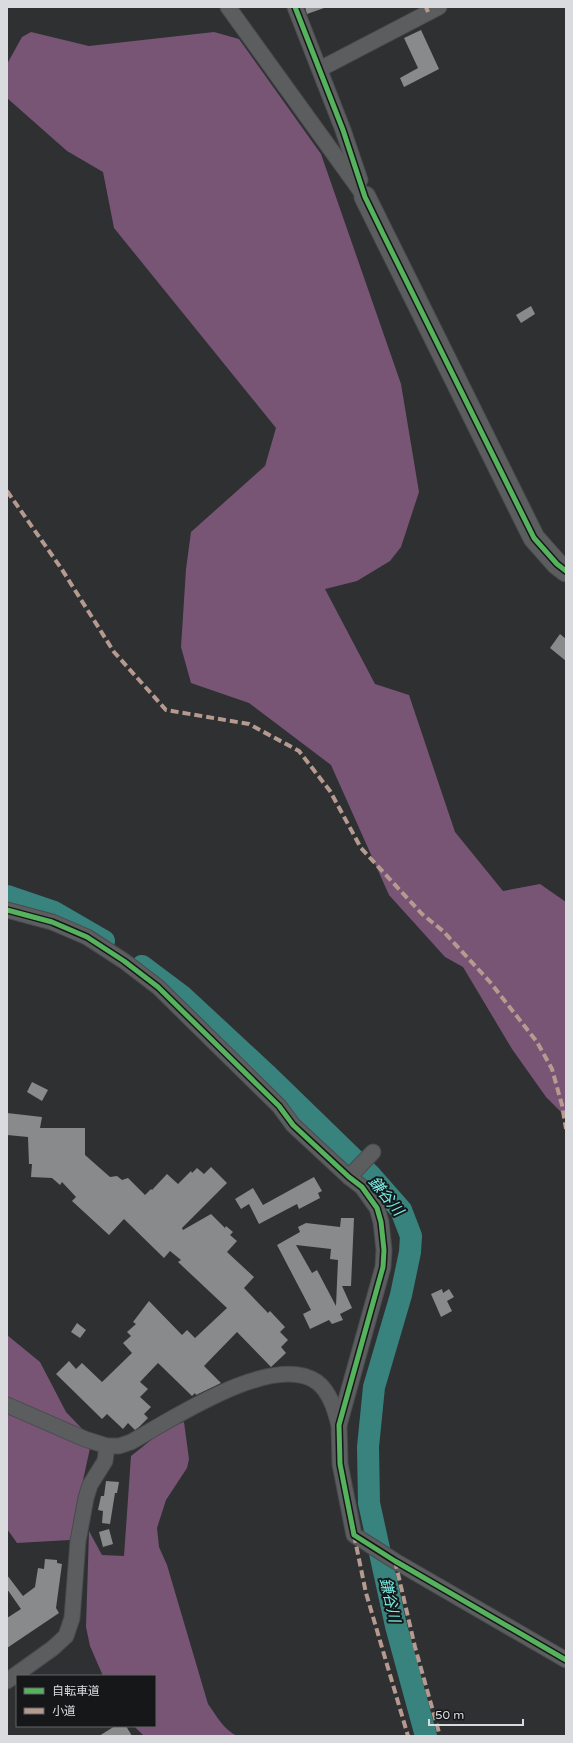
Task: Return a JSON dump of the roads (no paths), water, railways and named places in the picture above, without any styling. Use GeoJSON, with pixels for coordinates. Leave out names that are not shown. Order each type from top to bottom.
{"type":"FeatureCollection","features":[{"type":"Feature","properties":{"kind":"street"},"geometry":{"type":"LineString","coordinates":[[228,7],[365,196]]}},
{"type":"Feature","properties":{"kind":"street"},"geometry":{"type":"LineString","coordinates":[[295,7],[343,130],[365,196],[534,538],[566,571]]}},
{"type":"Feature","properties":{"kind":"street"},"geometry":{"type":"LineString","coordinates":[[320,69],[439,7]]}},
{"type":"Feature","properties":{"kind":"street"},"geometry":{"type":"LineString","coordinates":[[7,910],[52,922],[87,937],[124,961],[158,986],[279,1106],[292,1125],[349,1177],[362,1186],[376,1208],[382,1222],[384,1250],[383,1267],[339,1425]]}},
{"type":"Feature","properties":{"kind":"street"},"geometry":{"type":"LineString","coordinates":[[349,1177],[373,1152]]}},
{"type":"Feature","properties":{"kind":"street"},"geometry":{"type":"LineString","coordinates":[[7,1405],[85,1439],[107,1446],[118,1446],[131,1442],[231,1388],[256,1379],[289,1374],[304,1376],[317,1383],[327,1394],[332,1403],[339,1425],[340,1464],[354,1536],[566,1660]]}},
{"type":"Feature","properties":{"kind":"street"},"geometry":{"type":"LineString","coordinates":[[7,1681],[53,1648],[66,1636],[72,1618],[78,1541],[86,1498],[90,1485],[105,1461],[107,1446]]}},
{"type":"Feature","properties":{"kind":"waterway","name":"鎌谷川"},"geometry":{"type":"LineString","coordinates":[[7,896],[54,912],[104,941]]}},
{"type":"Feature","properties":{"kind":"waterway","name":"鎌谷川"},"geometry":{"type":"LineString","coordinates":[[142,966],[182,996],[266,1074],[371,1176],[401,1210],[411,1236],[410,1252],[401,1295],[374,1387],[368,1447],[369,1503],[396,1626],[426,1736]]}}]}
